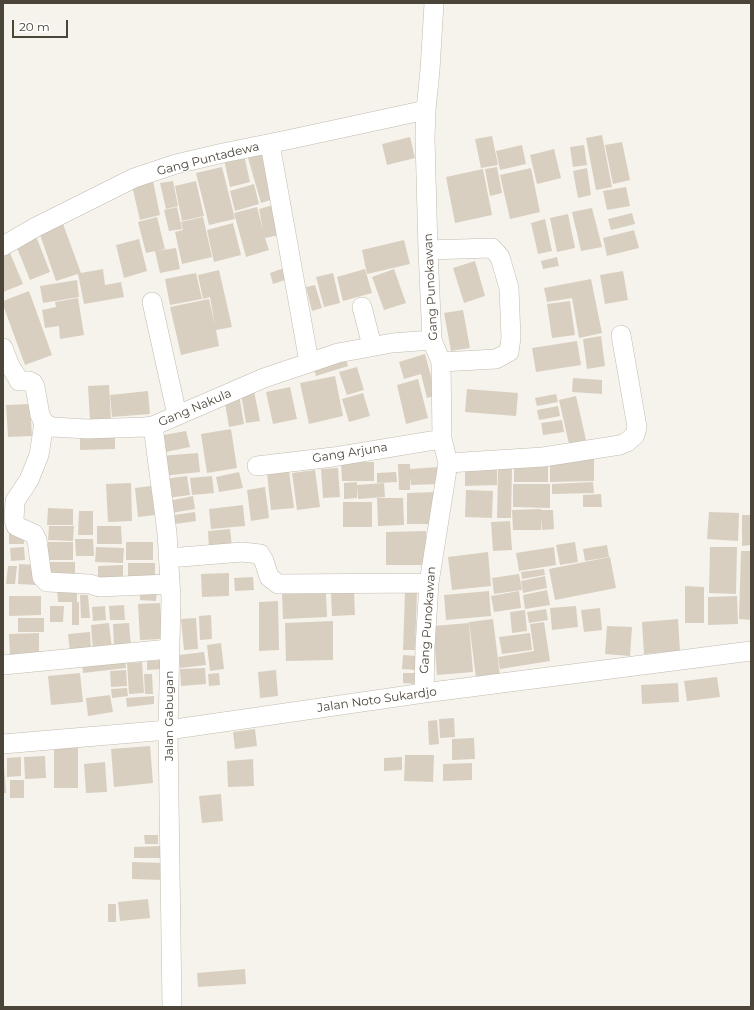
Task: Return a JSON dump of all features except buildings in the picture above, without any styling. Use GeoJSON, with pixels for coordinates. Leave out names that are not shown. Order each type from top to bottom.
{"type":"FeatureCollection","features":[{"type":"Feature","properties":{"kind":"street","name":"Gang Punokawan"},"geometry":{"type":"LineString","coordinates":[[424,693],[429,583],[448,463],[442,439],[441,362],[432,340],[428,250],[425,138],[434,3]]}},
{"type":"Feature","properties":{"kind":"street","name":"Gang Puntadewa"},"geometry":{"type":"LineString","coordinates":[[3,246],[36,227],[134,178],[176,164],[426,110]]}},
{"type":"Feature","properties":{"kind":"street"},"geometry":{"type":"LineString","coordinates":[[270,144],[309,362]]}},
{"type":"Feature","properties":{"kind":"street"},"geometry":{"type":"LineString","coordinates":[[428,250],[492,248],[500,257],[509,288],[511,338],[509,352],[496,359],[441,362]]}},
{"type":"Feature","properties":{"kind":"street"},"geometry":{"type":"LineString","coordinates":[[152,302],[177,415]]}},
{"type":"Feature","properties":{"kind":"street"},"geometry":{"type":"LineString","coordinates":[[362,307],[372,346]]}},
{"type":"Feature","properties":{"kind":"street"},"geometry":{"type":"LineString","coordinates":[[448,463],[543,457],[627,442],[635,435],[637,427],[621,335]]}},
{"type":"Feature","properties":{"kind":"street","name":"Gang Nakula"},"geometry":{"type":"LineString","coordinates":[[44,423],[52,427],[88,429],[152,426],[264,378],[338,353],[392,343],[432,340]]}},
{"type":"Feature","properties":{"kind":"street"},"geometry":{"type":"LineString","coordinates":[[3,348],[10,366],[19,381],[29,381],[33,383],[40,415],[44,423],[39,455],[29,480],[15,501],[14,520],[16,526],[34,534],[38,540],[42,577],[47,582],[90,584],[99,587],[169,584]]}},
{"type":"Feature","properties":{"kind":"street","name":"Jalan Gabugan"},"geometry":{"type":"LineString","coordinates":[[152,426],[167,533],[171,598],[168,730],[172,1007]]}},
{"type":"Feature","properties":{"kind":"street","name":"Gang Arjuna"},"geometry":{"type":"LineString","coordinates":[[258,466],[333,457],[442,439]]}},
{"type":"Feature","properties":{"kind":"street"},"geometry":{"type":"LineString","coordinates":[[169,558],[242,552],[260,554],[269,577],[278,584],[429,583]]}},
{"type":"Feature","properties":{"kind":"street"},"geometry":{"type":"LineString","coordinates":[[3,665],[169,649]]}},
{"type":"Feature","properties":{"kind":"street","name":"Jalan Noto Sukardjo"},"geometry":{"type":"LineString","coordinates":[[3,744],[168,730],[424,693],[751,652]]}}]}
